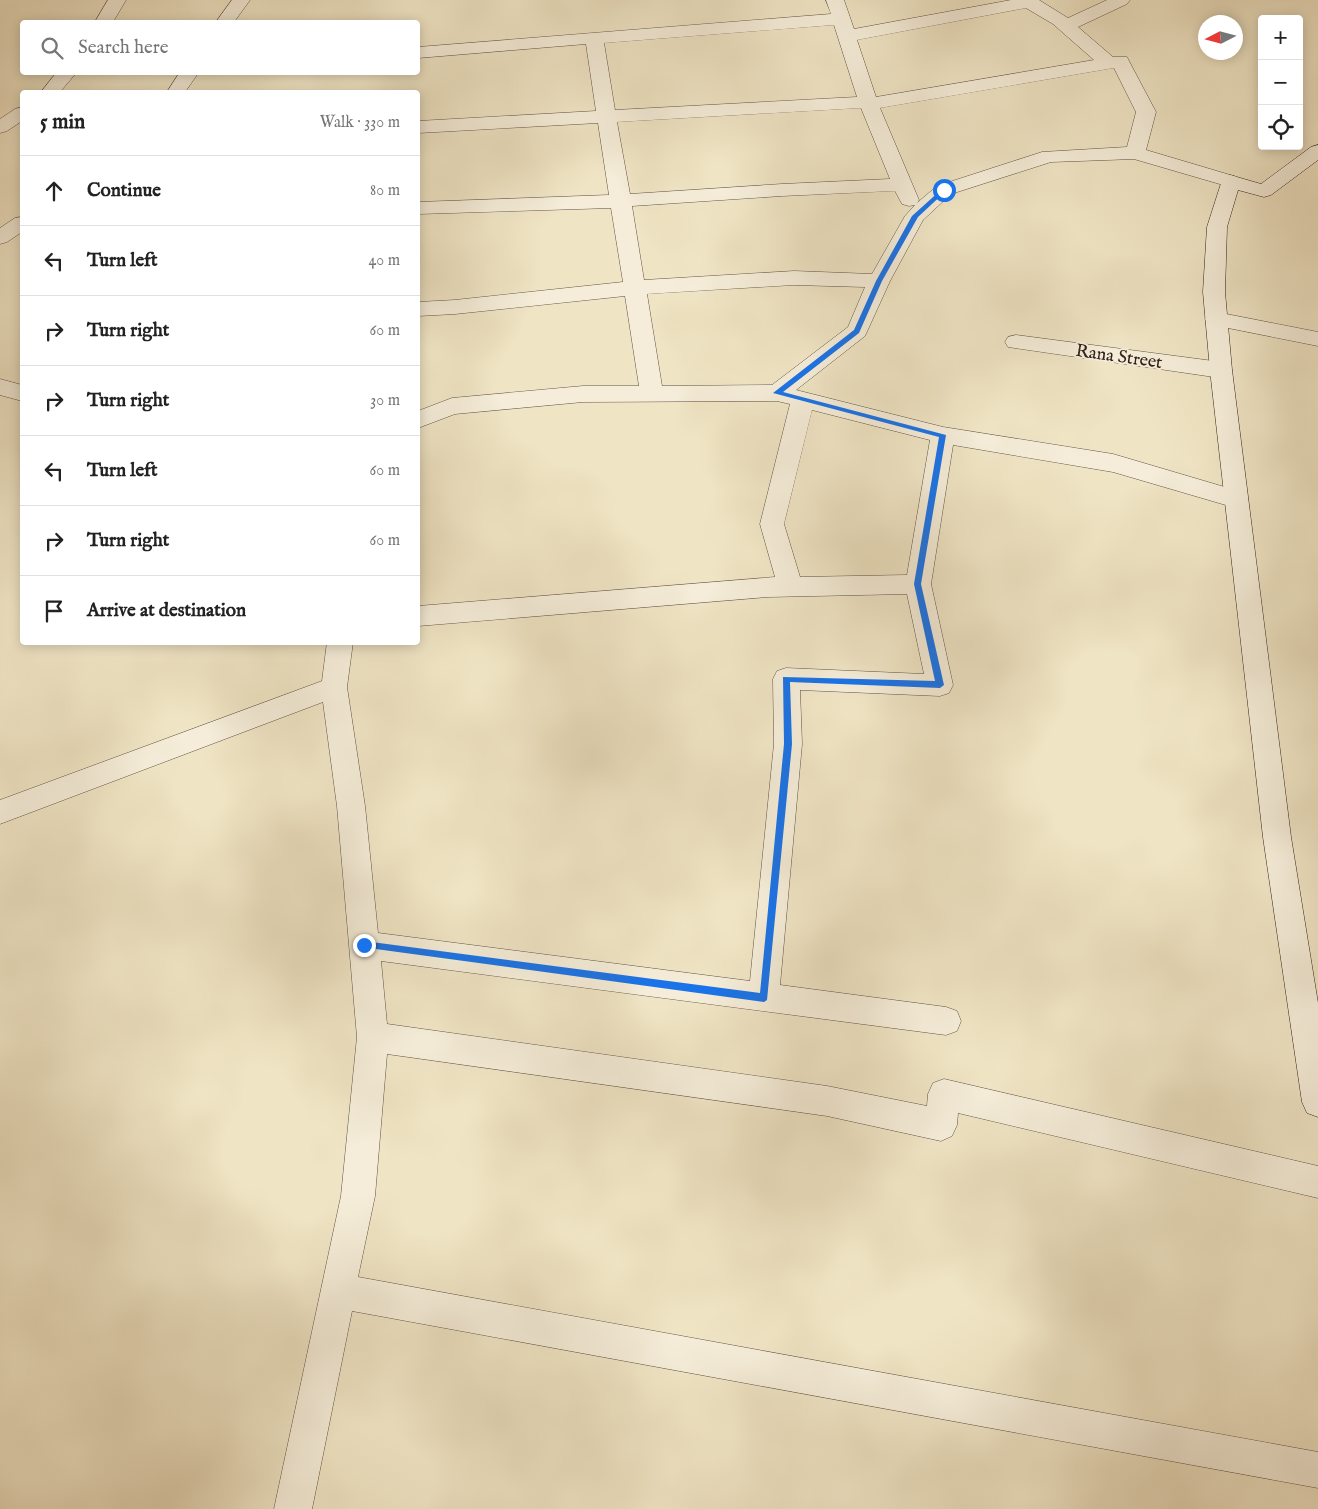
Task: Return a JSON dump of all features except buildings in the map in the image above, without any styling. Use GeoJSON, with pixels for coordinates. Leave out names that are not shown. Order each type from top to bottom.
{"type":"FeatureCollection","features":[{"type":"Feature","properties":{"kind":"street"},"geometry":{"type":"LineString","coordinates":[[105,20],[117,0]]}},
{"type":"Feature","properties":{"kind":"street"},"geometry":{"type":"LineString","coordinates":[[226,20],[241,0]]}},
{"type":"Feature","properties":{"kind":"street"},"geometry":{"type":"LineString","coordinates":[[835,0],[868,103],[915,216]]}},
{"type":"Feature","properties":{"kind":"street"},"geometry":{"type":"LineString","coordinates":[[1066,26],[1121,0]]}},
{"type":"Feature","properties":{"kind":"street"},"geometry":{"type":"LineString","coordinates":[[420,52],[594,38],[844,27],[1028,1],[1059,20],[1109,63]]}},
{"type":"Feature","properties":{"kind":"street"},"geometry":{"type":"LineString","coordinates":[[594,38],[652,394]]}},
{"type":"Feature","properties":{"kind":"street"},"geometry":{"type":"LineString","coordinates":[[420,128],[868,103],[1120,62],[1146,112],[1135,153]]}},
{"type":"Feature","properties":{"kind":"street"},"geometry":{"type":"LineString","coordinates":[[52,90],[65,75]]}},
{"type":"Feature","properties":{"kind":"street"},"geometry":{"type":"LineString","coordinates":[[177,90],[188,75]]}},
{"type":"Feature","properties":{"kind":"street"},"geometry":{"type":"LineString","coordinates":[[0,127],[20,115]]}},
{"type":"Feature","properties":{"kind":"street"},"geometry":{"type":"LineString","coordinates":[[777,393],[857,331],[879,281],[915,216],[944,190],[1049,156],[1135,153],[1264,191],[1318,151]]}},
{"type":"Feature","properties":{"kind":"street"},"geometry":{"type":"LineString","coordinates":[[1230,180],[1217,227],[1214,292],[1216,319],[1277,836],[1318,1102]]}},
{"type":"Feature","properties":{"kind":"street"},"geometry":{"type":"LineString","coordinates":[[420,208],[620,201],[782,190],[902,185]]}},
{"type":"Feature","properties":{"kind":"street"},"geometry":{"type":"LineString","coordinates":[[0,237],[20,224]]}},
{"type":"Feature","properties":{"kind":"street"},"geometry":{"type":"LineString","coordinates":[[420,309],[455,308],[635,288],[794,278],[879,281]]}},
{"type":"Feature","properties":{"kind":"street"},"geometry":{"type":"LineString","coordinates":[[1216,319],[1318,339]]}},
{"type":"Feature","properties":{"kind":"street","name":"Rana Street"},"geometry":{"type":"LineString","coordinates":[[1016,342],[1221,370]]}},
{"type":"Feature","properties":{"kind":"street"},"geometry":{"type":"LineString","coordinates":[[420,419],[452,406],[584,394],[777,393],[943,435],[1113,463],[1236,499]]}},
{"type":"Feature","properties":{"kind":"street"},"geometry":{"type":"LineString","coordinates":[[790,586],[772,524],[803,400]]}},
{"type":"Feature","properties":{"kind":"street"},"geometry":{"type":"LineString","coordinates":[[764,997],[788,744],[786,679],[940,685],[918,584],[943,435]]}},
{"type":"Feature","properties":{"kind":"street"},"geometry":{"type":"LineString","coordinates":[[420,616],[768,586],[918,584]]}},
{"type":"Feature","properties":{"kind":"street"},"geometry":{"type":"LineString","coordinates":[[293,1509],[358,1196],[373,1037],[351,806],[334,687],[340,645]]}},
{"type":"Feature","properties":{"kind":"street"},"geometry":{"type":"LineString","coordinates":[[0,812],[334,687]]}},
{"type":"Feature","properties":{"kind":"street"},"geometry":{"type":"LineString","coordinates":[[364,945],[946,1021]]}},
{"type":"Feature","properties":{"kind":"street"},"geometry":{"type":"LineString","coordinates":[[373,1037],[827,1101],[941,1125],[944,1094],[1318,1182]]}},
{"type":"Feature","properties":{"kind":"street"},"geometry":{"type":"LineString","coordinates":[[339,1291],[1318,1470]]}},
{"type":"Feature","properties":{"kind":"route"},"geometry":{"type":"LineString","coordinates":[[364,945],[764,997],[788,744],[786,679],[940,685],[918,584],[943,435],[777,393],[857,331],[879,281],[915,216],[944,190]]}}]}
